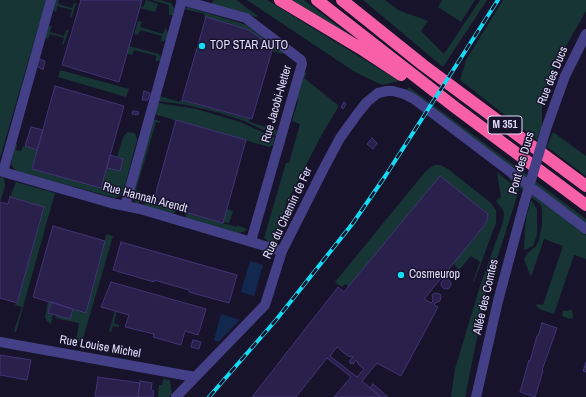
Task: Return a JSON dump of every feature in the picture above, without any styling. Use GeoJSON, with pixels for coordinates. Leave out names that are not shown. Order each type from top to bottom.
{"type":"FeatureCollection","features":[{"type":"Feature","properties":{"kind":"highway"},"geometry":{"type":"LineString","coordinates":[[280,0],[392,68],[420,90],[456,108]]}},
{"type":"Feature","properties":{"kind":"highway","name":"M 351"},"geometry":{"type":"LineString","coordinates":[[317,0],[456,108],[586,205]]}},
{"type":"Feature","properties":{"kind":"highway","name":"M 351"},"geometry":{"type":"LineString","coordinates":[[342,0],[423,65],[586,186]]}},
{"type":"Feature","properties":{"kind":"highway"},"geometry":{"type":"LineString","coordinates":[[351,0],[423,65]]}},
{"type":"Feature","properties":{"kind":"street"},"geometry":{"type":"LineString","coordinates":[[1,171],[51,0]]}},
{"type":"Feature","properties":{"kind":"street"},"geometry":{"type":"LineString","coordinates":[[125,206],[181,0]]}},
{"type":"Feature","properties":{"kind":"street","name":"Rue Jacobi-Netter"},"geometry":{"type":"LineString","coordinates":[[181,0],[246,18],[301,60],[302,64],[251,241]]}},
{"type":"Feature","properties":{"kind":"street","name":"Rue des Ducs"},"geometry":{"type":"LineString","coordinates":[[546,129],[565,76],[586,34]]}},
{"type":"Feature","properties":{"kind":"street","name":"Rue du Chemin de Fer"},"geometry":{"type":"LineString","coordinates":[[176,397],[265,305],[282,251],[310,193],[340,138],[367,102],[378,93],[393,91],[404,94],[414,100],[586,229]]}},
{"type":"Feature","properties":{"kind":"street","name":"Pont des Ducs"},"geometry":{"type":"LineString","coordinates":[[524,204],[546,129]]}},
{"type":"Feature","properties":{"kind":"street","name":"Rue Hannah Arendt"},"geometry":{"type":"LineString","coordinates":[[1,171],[140,209],[282,251]]}},
{"type":"Feature","properties":{"kind":"street","name":"Allée des Comtes"},"geometry":{"type":"LineString","coordinates":[[476,397],[500,293],[524,204]]}},
{"type":"Feature","properties":{"kind":"street","name":"Rue Louise Michel"},"geometry":{"type":"LineString","coordinates":[[0,342],[195,378]]}},
{"type":"Feature","properties":{"kind":"green space"},"geometry":{"type":"Polygon","coordinates":[[[0,0],[46,0],[0,158],[0,0]]]}},
{"type":"Feature","properties":{"kind":"green space"},"geometry":{"type":"Polygon","coordinates":[[[55,0],[59,0],[58,4],[72,8],[74,3],[76,3],[72,17],[70,16],[72,10],[57,6],[56,12],[54,11],[55,0]]]}},
{"type":"Feature","properties":{"kind":"green space"},"geometry":{"type":"Polygon","coordinates":[[[146,0],[158,4],[155,12],[140,8],[141,6],[143,7],[146,0]]]}},
{"type":"Feature","properties":{"kind":"green space"},"geometry":{"type":"Polygon","coordinates":[[[152,0],[160,0],[171,3],[174,8],[173,15],[169,15],[169,5],[152,0]]]}},
{"type":"Feature","properties":{"kind":"green space"},"geometry":{"type":"Polygon","coordinates":[[[214,0],[236,0],[258,16],[256,17],[211,4],[214,0]]]}},
{"type":"Feature","properties":{"kind":"green space"},"geometry":{"type":"Polygon","coordinates":[[[247,0],[267,0],[399,81],[382,85],[355,72],[247,0]]]}},
{"type":"Feature","properties":{"kind":"green space"},"geometry":{"type":"Polygon","coordinates":[[[288,0],[304,0],[350,35],[288,0]]]}},
{"type":"Feature","properties":{"kind":"green space"},"geometry":{"type":"Polygon","coordinates":[[[363,0],[385,0],[398,10],[428,21],[421,31],[444,54],[480,0],[487,0],[443,67],[363,0]]]}},
{"type":"Feature","properties":{"kind":"green space"},"geometry":{"type":"Polygon","coordinates":[[[442,0],[475,0],[461,22],[438,7],[442,0]]]}},
{"type":"Feature","properties":{"kind":"green space"},"geometry":{"type":"Polygon","coordinates":[[[503,0],[586,0],[586,11],[561,55],[548,83],[542,106],[542,125],[537,140],[460,80],[466,60],[503,0]]]}},
{"type":"Feature","properties":{"kind":"green space"},"geometry":{"type":"Polygon","coordinates":[[[187,7],[247,25],[284,53],[282,54],[272,51],[273,47],[249,30],[204,17],[205,14],[184,9],[187,7]]]}},
{"type":"Feature","properties":{"kind":"green space"},"geometry":{"type":"Polygon","coordinates":[[[138,21],[142,22],[140,27],[163,34],[166,28],[168,33],[166,40],[161,42],[162,36],[140,30],[138,35],[134,34],[138,21]]]}},
{"type":"Feature","properties":{"kind":"green space"},"geometry":{"type":"Polygon","coordinates":[[[49,26],[52,26],[50,32],[64,36],[66,30],[69,30],[64,44],[62,44],[64,38],[50,34],[48,39],[45,37],[49,26]]]}},
{"type":"Feature","properties":{"kind":"green space"},"geometry":{"type":"Polygon","coordinates":[[[129,46],[159,54],[161,58],[159,61],[155,61],[157,56],[134,50],[132,55],[127,54],[129,46]]]}},
{"type":"Feature","properties":{"kind":"green space"},"geometry":{"type":"Polygon","coordinates":[[[60,70],[129,89],[126,97],[58,77],[60,70]]]}},
{"type":"Feature","properties":{"kind":"green space"},"geometry":{"type":"Polygon","coordinates":[[[304,72],[307,73],[304,78],[339,106],[321,136],[286,204],[277,245],[268,243],[268,241],[264,238],[286,163],[289,163],[300,124],[292,121],[298,101],[295,96],[304,72]]]}},
{"type":"Feature","properties":{"kind":"green space"},"geometry":{"type":"Polygon","coordinates":[[[409,87],[586,219],[586,225],[407,90],[409,87]]]}},
{"type":"Feature","properties":{"kind":"green space"},"geometry":{"type":"Polygon","coordinates":[[[159,96],[180,102],[180,100],[250,119],[249,121],[253,123],[277,130],[276,136],[244,121],[220,113],[187,105],[158,101],[159,96]]]}},
{"type":"Feature","properties":{"kind":"green space"},"geometry":{"type":"Polygon","coordinates":[[[158,103],[196,109],[240,122],[275,138],[273,145],[269,147],[157,115],[155,113],[158,103]]]}},
{"type":"Feature","properties":{"kind":"green space"},"geometry":{"type":"Polygon","coordinates":[[[153,119],[160,121],[160,123],[156,122],[136,190],[142,192],[139,203],[137,204],[132,196],[153,119]]]}},
{"type":"Feature","properties":{"kind":"green space"},"geometry":{"type":"Polygon","coordinates":[[[128,132],[135,133],[137,140],[123,193],[115,198],[20,172],[14,169],[11,164],[15,144],[17,144],[16,150],[21,151],[23,146],[37,150],[32,169],[101,188],[107,168],[120,171],[123,159],[117,157],[123,137],[128,132]]]}},
{"type":"Feature","properties":{"kind":"green space"},"geometry":{"type":"Polygon","coordinates":[[[553,132],[586,156],[586,176],[547,147],[553,132]]]}},
{"type":"Feature","properties":{"kind":"green space"},"geometry":{"type":"Polygon","coordinates":[[[434,165],[440,165],[448,169],[491,203],[496,210],[496,223],[474,282],[480,262],[471,256],[459,270],[453,263],[484,226],[488,214],[440,176],[349,287],[345,284],[342,287],[335,282],[426,171],[434,165]]]}},
{"type":"Feature","properties":{"kind":"green space"},"geometry":{"type":"Polygon","coordinates":[[[497,172],[519,190],[486,293],[465,397],[451,397],[455,369],[480,286],[503,222],[503,210],[496,201],[501,197],[497,172]]]}},
{"type":"Feature","properties":{"kind":"green space"},"geometry":{"type":"Polygon","coordinates":[[[508,176],[586,235],[586,259],[574,255],[554,314],[539,309],[536,305],[543,305],[563,246],[544,239],[531,277],[524,259],[536,246],[539,240],[542,225],[541,205],[510,180],[508,176]]]}},
{"type":"Feature","properties":{"kind":"green space"},"geometry":{"type":"Polygon","coordinates":[[[0,177],[4,178],[5,186],[0,202],[0,177]]]}},
{"type":"Feature","properties":{"kind":"green space"},"geometry":{"type":"Polygon","coordinates":[[[16,182],[55,193],[16,332],[14,331],[22,307],[15,305],[17,303],[44,207],[10,197],[16,182]]]}},
{"type":"Feature","properties":{"kind":"green space"},"geometry":{"type":"Polygon","coordinates":[[[531,200],[537,209],[537,235],[533,246],[524,250],[525,227],[531,200]]]}},
{"type":"Feature","properties":{"kind":"green space"},"geometry":{"type":"Polygon","coordinates":[[[145,201],[177,210],[173,214],[144,207],[145,201]]]}},
{"type":"Feature","properties":{"kind":"green space"},"geometry":{"type":"Polygon","coordinates":[[[227,209],[233,211],[229,223],[223,222],[227,209]]]}},
{"type":"Feature","properties":{"kind":"green space"},"geometry":{"type":"Polygon","coordinates":[[[186,213],[237,227],[237,225],[247,229],[239,233],[189,220],[186,217],[186,213]]]}},
{"type":"Feature","properties":{"kind":"green space"},"geometry":{"type":"Polygon","coordinates":[[[106,234],[113,236],[82,342],[76,341],[79,323],[55,318],[56,315],[70,319],[73,309],[86,312],[106,234]]]}},
{"type":"Feature","properties":{"kind":"green space"},"geometry":{"type":"Polygon","coordinates":[[[48,302],[51,302],[53,314],[51,324],[45,317],[48,302]]]}},
{"type":"Feature","properties":{"kind":"green space"},"geometry":{"type":"Polygon","coordinates":[[[572,310],[573,318],[570,319],[562,316],[563,311],[572,310]]]}},
{"type":"Feature","properties":{"kind":"green space"},"geometry":{"type":"Polygon","coordinates":[[[115,311],[117,311],[114,323],[119,325],[119,327],[113,326],[111,332],[109,331],[115,311]]]}},
{"type":"Feature","properties":{"kind":"green space"},"geometry":{"type":"Polygon","coordinates":[[[163,379],[170,380],[172,394],[169,397],[158,397],[159,385],[162,385],[163,379]]]}},
{"type":"Feature","properties":{"kind":"water"},"geometry":{"type":"Polygon","coordinates":[[[250,261],[263,265],[254,296],[241,292],[250,261]]]}},
{"type":"Feature","properties":{"kind":"water"},"geometry":{"type":"Polygon","coordinates":[[[221,314],[240,320],[218,342],[214,340],[221,314]]]}},
{"type":"Feature","properties":{"kind":"building"},"geometry":{"type":"Polygon","coordinates":[[[81,0],[142,0],[119,82],[62,65],[81,0]]]}},
{"type":"Feature","properties":{"kind":"building"},"geometry":{"type":"Polygon","coordinates":[[[206,17],[249,30],[273,47],[252,119],[182,100],[206,17]]]}},
{"type":"Feature","properties":{"kind":"building"},"geometry":{"type":"Polygon","coordinates":[[[39,59],[45,61],[43,70],[37,66],[39,59]]]}},
{"type":"Feature","properties":{"kind":"building"},"geometry":{"type":"Polygon","coordinates":[[[55,86],[124,106],[101,188],[32,169],[55,86]]]}},
{"type":"Feature","properties":{"kind":"building"},"geometry":{"type":"Polygon","coordinates":[[[144,91],[150,93],[148,100],[142,100],[144,91]]]}},
{"type":"Feature","properties":{"kind":"building"},"geometry":{"type":"Polygon","coordinates":[[[344,102],[346,104],[343,109],[341,107],[344,102]]]}},
{"type":"Feature","properties":{"kind":"building"},"geometry":{"type":"Polygon","coordinates":[[[133,111],[139,112],[138,115],[132,114],[133,111]]]}},
{"type":"Feature","properties":{"kind":"building"},"geometry":{"type":"Polygon","coordinates":[[[176,120],[246,140],[223,223],[153,203],[176,120]]]}},
{"type":"Feature","properties":{"kind":"building"},"geometry":{"type":"Polygon","coordinates":[[[31,127],[43,130],[37,150],[25,146],[31,127]]]}},
{"type":"Feature","properties":{"kind":"building"},"geometry":{"type":"Polygon","coordinates":[[[372,138],[377,143],[373,149],[367,144],[372,138]]]}},
{"type":"Feature","properties":{"kind":"building"},"geometry":{"type":"Polygon","coordinates":[[[110,155],[123,159],[120,171],[107,168],[110,155]]]}},
{"type":"Feature","properties":{"kind":"building","name":"Cosmeurop"},"geometry":{"type":"Polygon","coordinates":[[[440,176],[488,214],[484,226],[424,299],[431,303],[433,301],[432,295],[435,293],[440,294],[441,296],[440,301],[434,305],[438,307],[401,376],[377,363],[362,381],[381,397],[334,397],[351,377],[327,358],[296,397],[252,397],[338,287],[344,292],[440,176]],[[337,347],[330,356],[357,377],[364,369],[356,360],[353,364],[350,363],[350,360],[353,357],[348,356],[337,347]]]}},
{"type":"Feature","properties":{"kind":"building"},"geometry":{"type":"Polygon","coordinates":[[[10,197],[44,207],[17,303],[0,298],[0,202],[8,204],[10,197]]]}},
{"type":"Feature","properties":{"kind":"building"},"geometry":{"type":"Polygon","coordinates":[[[53,226],[105,241],[86,313],[33,297],[53,226]]]}},
{"type":"Feature","properties":{"kind":"building"},"geometry":{"type":"Polygon","coordinates":[[[121,242],[237,275],[229,303],[189,292],[189,290],[154,280],[154,282],[113,270],[121,242]]]}},
{"type":"Feature","properties":{"kind":"building"},"geometry":{"type":"Polygon","coordinates":[[[444,279],[448,279],[450,280],[450,288],[444,289],[441,286],[441,282],[444,279]]]}},
{"type":"Feature","properties":{"kind":"building"},"geometry":{"type":"Polygon","coordinates":[[[111,282],[206,309],[198,335],[185,331],[181,345],[153,337],[154,334],[125,327],[129,315],[101,307],[111,282]]]}},
{"type":"Feature","properties":{"kind":"building"},"geometry":{"type":"Polygon","coordinates":[[[51,302],[73,309],[70,319],[48,313],[51,302]]]}},
{"type":"Feature","properties":{"kind":"building"},"geometry":{"type":"Polygon","coordinates":[[[542,323],[557,328],[542,370],[543,371],[535,397],[520,392],[542,323]]]}},
{"type":"Feature","properties":{"kind":"building"},"geometry":{"type":"Polygon","coordinates":[[[193,340],[201,342],[199,349],[191,347],[193,340]]]}},
{"type":"Feature","properties":{"kind":"building"},"geometry":{"type":"Polygon","coordinates":[[[0,355],[31,360],[27,380],[0,375],[0,355]]]}},
{"type":"Feature","properties":{"kind":"building"},"geometry":{"type":"Polygon","coordinates":[[[586,362],[586,372],[583,371],[586,362]]]}},
{"type":"Feature","properties":{"kind":"building"},"geometry":{"type":"Polygon","coordinates":[[[98,377],[140,383],[138,397],[95,397],[98,377]]]}},
{"type":"Feature","properties":{"kind":"building"},"geometry":{"type":"Polygon","coordinates":[[[140,381],[152,383],[151,390],[154,391],[153,397],[138,397],[140,381]]]}},
{"type":"Feature","properties":{"kind":"building"},"geometry":{"type":"Polygon","coordinates":[[[373,384],[388,397],[381,397],[370,388],[373,384]]]}},
{"type":"Feature","properties":{"kind":"railway"},"geometry":{"type":"LineString","coordinates":[[209,397],[276,320],[353,223],[386,175],[498,0]]}},
{"type":"Feature","properties":{"kind":"place","name":"TOP STAR AUTO"},"geometry":{"type":"Point","coordinates":[202,46]}},
{"type":"Feature","properties":{"kind":"place","name":"Cosmeurop"},"geometry":{"type":"Point","coordinates":[401,275]}}]}
